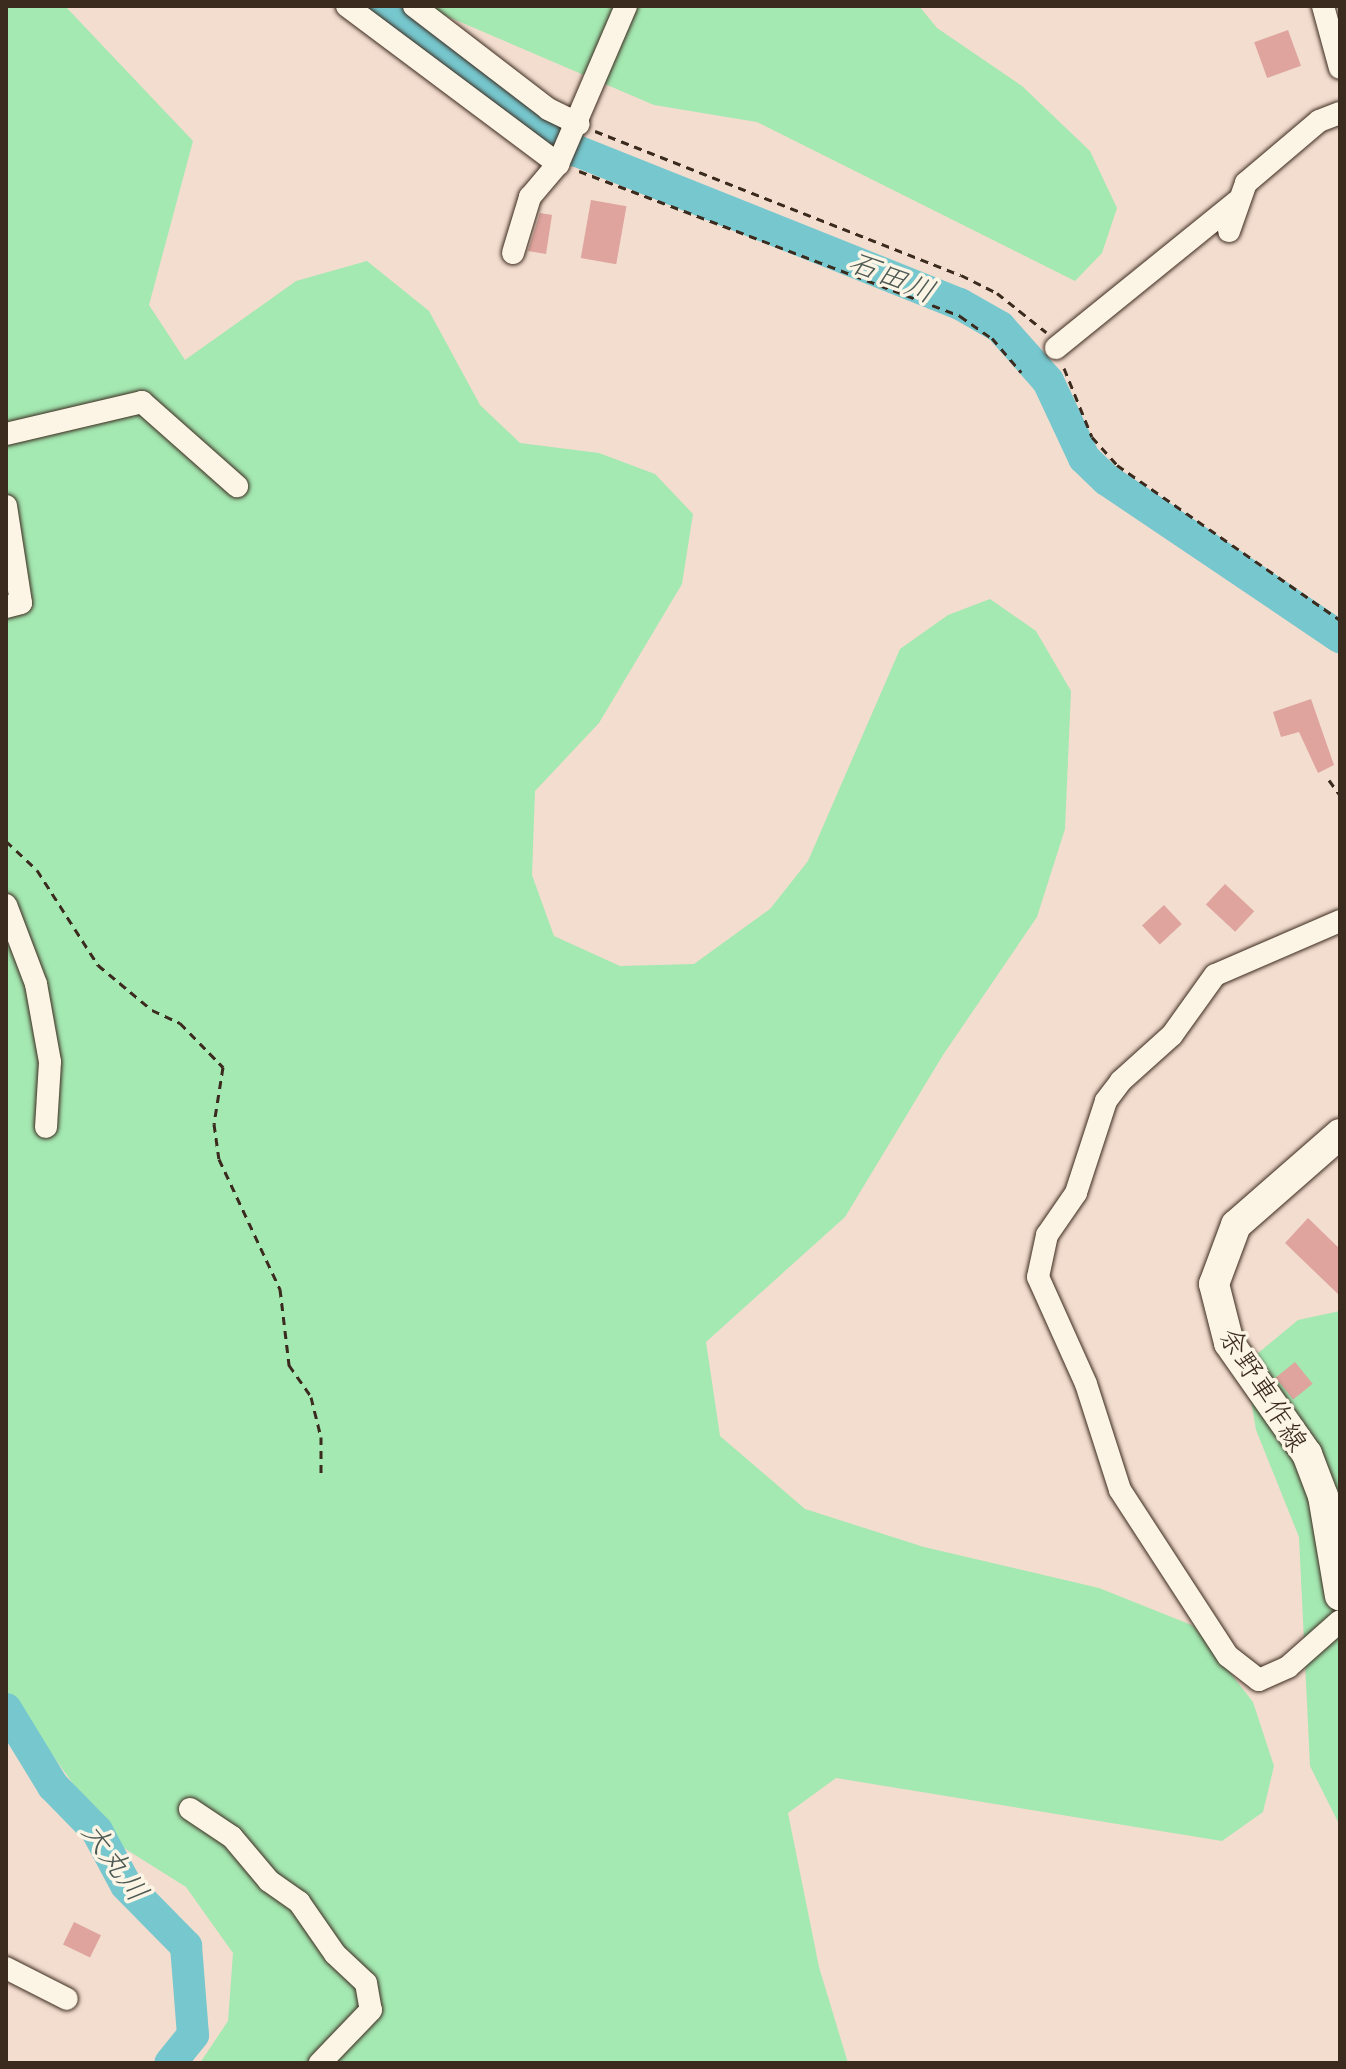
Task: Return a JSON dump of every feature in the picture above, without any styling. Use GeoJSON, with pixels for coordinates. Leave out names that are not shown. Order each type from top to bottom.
{"type":"FeatureCollection","features":[{"type":"Feature","properties":{"kind":"main road","name":"余野車作線"},"geometry":{"type":"LineString","coordinates":[[1340,1134],[1236,1225],[1214,1284],[1229,1343],[1307,1454],[1323,1496],[1340,1596]]}},
{"type":"Feature","properties":{"kind":"street"},"geometry":{"type":"LineString","coordinates":[[347,6],[558,164]]}},
{"type":"Feature","properties":{"kind":"street"},"geometry":{"type":"LineString","coordinates":[[414,6],[548,109],[579,124]]}},
{"type":"Feature","properties":{"kind":"street"},"geometry":{"type":"LineString","coordinates":[[513,253],[530,197],[558,164],[579,124],[626,6]]}},
{"type":"Feature","properties":{"kind":"street"},"geometry":{"type":"LineString","coordinates":[[1323,6],[1340,68]]}},
{"type":"Feature","properties":{"kind":"street"},"geometry":{"type":"LineString","coordinates":[[1056,348],[1236,202],[1270,162],[1319,121],[1340,113]]}},
{"type":"Feature","properties":{"kind":"street"},"geometry":{"type":"LineString","coordinates":[[1229,231],[1236,202]]}},
{"type":"Feature","properties":{"kind":"street"},"geometry":{"type":"LineString","coordinates":[[6,434],[142,402],[237,486]]}},
{"type":"Feature","properties":{"kind":"street"},"geometry":{"type":"LineString","coordinates":[[6,506],[21,603],[6,607]]}},
{"type":"Feature","properties":{"kind":"street"},"geometry":{"type":"LineString","coordinates":[[6,905],[36,984],[50,1062],[46,1127]]}},
{"type":"Feature","properties":{"kind":"street"},"geometry":{"type":"LineString","coordinates":[[1340,921],[1215,975],[1172,1035],[1121,1081],[1106,1101],[1076,1193],[1047,1235],[1038,1277],[1086,1384],[1120,1490],[1228,1656],[1259,1680],[1288,1667],[1340,1621]]}},
{"type":"Feature","properties":{"kind":"street"},"geometry":{"type":"LineString","coordinates":[[190,1809],[232,1837],[269,1881],[299,1902],[335,1954],[366,1983],[371,2010],[320,2063]]}},
{"type":"Feature","properties":{"kind":"street"},"geometry":{"type":"LineString","coordinates":[[6,1968],[67,1999]]}},
{"type":"Feature","properties":{"kind":"path"},"geometry":{"type":"LineString","coordinates":[[579,124],[961,275],[997,293],[1044,329],[1056,348],[1092,437],[1117,465],[1340,620]]}},
{"type":"Feature","properties":{"kind":"path"},"geometry":{"type":"LineString","coordinates":[[558,164],[632,187],[960,316],[992,338],[1021,372]]}},
{"type":"Feature","properties":{"kind":"path"},"geometry":{"type":"LineString","coordinates":[[1329,780],[1340,795]]}},
{"type":"Feature","properties":{"kind":"path"},"geometry":{"type":"LineString","coordinates":[[6,841],[37,870],[98,965],[152,1010],[180,1023],[223,1067],[214,1124],[219,1159],[280,1289],[289,1365],[311,1397],[321,1437],[321,1474]]}},
{"type":"Feature","properties":{"kind":"green space"},"geometry":{"type":"Polygon","coordinates":[[[6,6],[65,6],[193,141],[149,305],[185,360],[296,281],[367,261],[429,311],[480,405],[520,443],[599,453],[655,474],[693,514],[682,584],[599,723],[535,791],[532,875],[554,936],[620,966],[694,964],[770,909],[808,861],[900,649],[948,615],[990,599],[1036,631],[1071,691],[1065,829],[1037,917],[943,1055],[845,1217],[706,1342],[720,1436],[805,1509],[924,1547],[1099,1588],[1194,1626],[1253,1702],[1274,1766],[1263,1812],[1222,1841],[836,1778],[788,1813],[819,1967],[848,2063],[200,2063],[228,2021],[233,1953],[186,1887],[116,1843],[6,1691],[6,6]]]}},
{"type":"Feature","properties":{"kind":"green space"},"geometry":{"type":"Polygon","coordinates":[[[423,6],[919,6],[937,28],[1022,86],[1090,151],[1117,208],[1102,253],[1075,281],[757,122],[654,105],[423,6]]]}},
{"type":"Feature","properties":{"kind":"green space"},"geometry":{"type":"Polygon","coordinates":[[[1340,1311],[1340,1826],[1310,1766],[1299,1537],[1256,1430],[1245,1364],[1298,1320],[1340,1311]]]}},
{"type":"Feature","properties":{"kind":"building"},"geometry":{"type":"Polygon","coordinates":[[[1288,30],[1301,66],[1267,78],[1254,42],[1288,30]]]}},
{"type":"Feature","properties":{"kind":"building"},"geometry":{"type":"Polygon","coordinates":[[[591,200],[626,206],[616,264],[581,258],[591,200]]]}},
{"type":"Feature","properties":{"kind":"building"},"geometry":{"type":"Polygon","coordinates":[[[540,213],[552,215],[546,254],[528,251],[540,213]]]}},
{"type":"Feature","properties":{"kind":"building"},"geometry":{"type":"Polygon","coordinates":[[[1311,699],[1334,765],[1318,773],[1299,732],[1281,737],[1273,712],[1311,699]]]}},
{"type":"Feature","properties":{"kind":"building"},"geometry":{"type":"Polygon","coordinates":[[[1225,884],[1254,911],[1235,932],[1206,904],[1225,884]]]}},
{"type":"Feature","properties":{"kind":"building"},"geometry":{"type":"Polygon","coordinates":[[[1164,905],[1182,924],[1160,944],[1142,925],[1164,905]]]}},
{"type":"Feature","properties":{"kind":"building"},"geometry":{"type":"Polygon","coordinates":[[[1308,1218],[1340,1249],[1340,1296],[1285,1243],[1308,1218]]]}},
{"type":"Feature","properties":{"kind":"building"},"geometry":{"type":"Polygon","coordinates":[[[1295,1362],[1313,1384],[1293,1399],[1276,1378],[1295,1362]]]}},
{"type":"Feature","properties":{"kind":"building"},"geometry":{"type":"Polygon","coordinates":[[[74,1922],[101,1935],[90,1958],[63,1944],[74,1922]]]}},
{"type":"Feature","properties":{"kind":"waterway","name":"石田川"},"geometry":{"type":"LineString","coordinates":[[374,6],[522,118],[577,151],[960,304],[1000,327],[1048,381],[1084,458],[1107,480],[1340,637]]}},
{"type":"Feature","properties":{"kind":"waterway","name":"大丸川"},"geometry":{"type":"LineString","coordinates":[[6,1709],[53,1786],[97,1831],[126,1885],[186,1946],[193,2035],[170,2063]]}}]}
